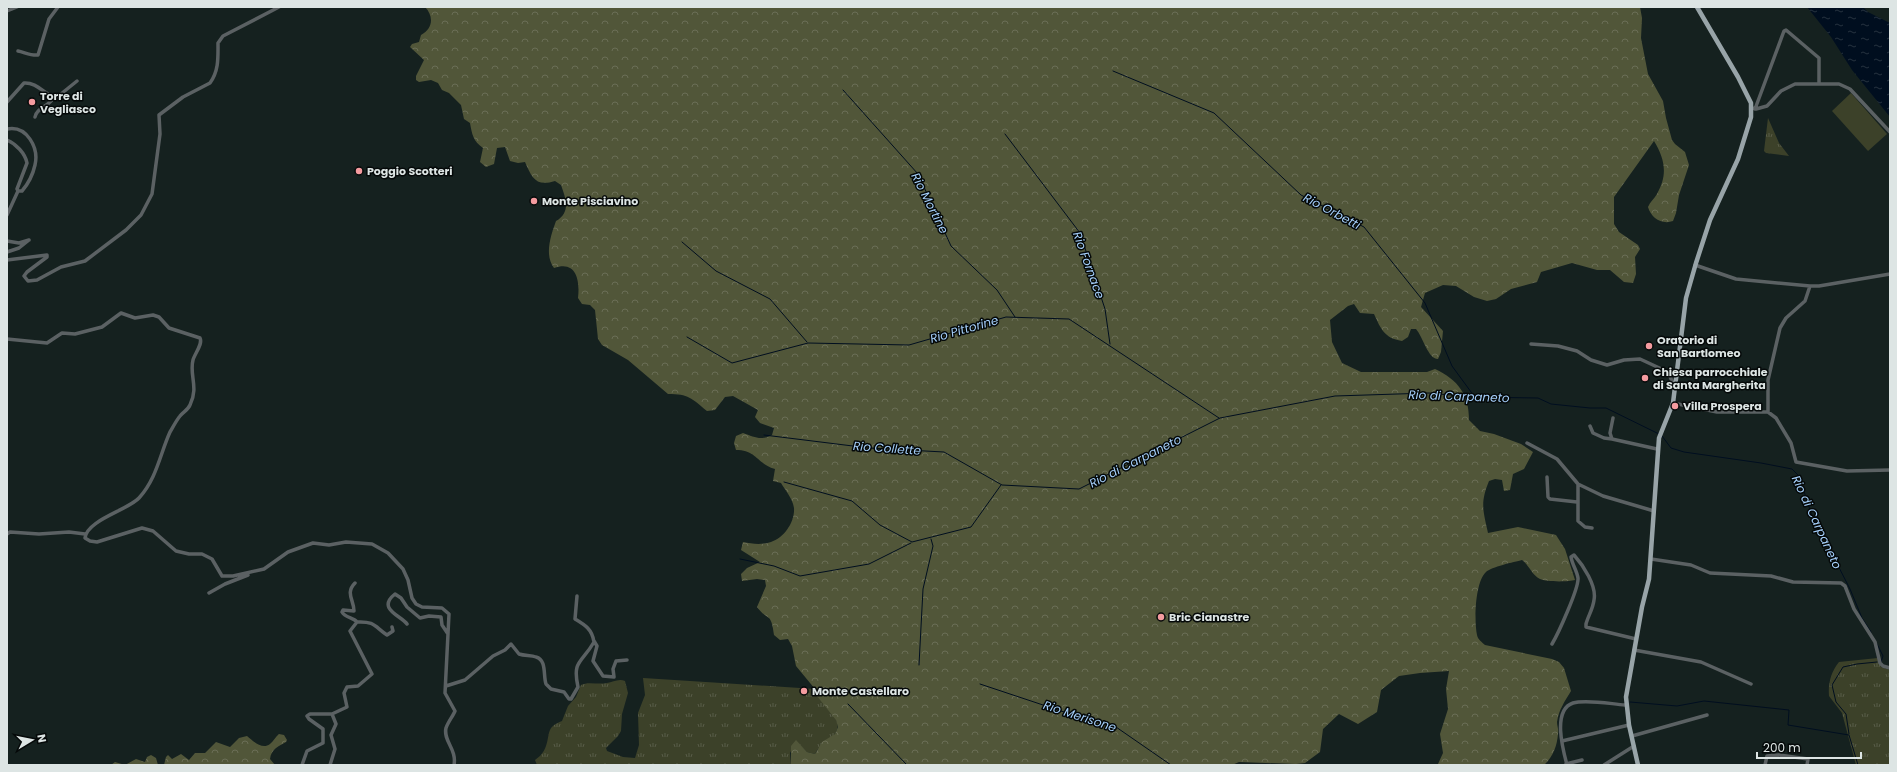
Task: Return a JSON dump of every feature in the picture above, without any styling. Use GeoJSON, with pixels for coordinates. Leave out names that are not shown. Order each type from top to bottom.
{"type":"FeatureCollection","features":[{"type":"Feature","properties":{"kind":"main road"},"geometry":{"type":"LineString","coordinates":[[1638,765],[1625,705],[1642,607],[1649,579],[1657,449],[1659,438],[1673,403],[1686,298],[1695,265],[1710,220],[1738,159],[1754,109],[1738,77],[1698,7]]}},
{"type":"Feature","properties":{"kind":"street"},"geometry":{"type":"LineString","coordinates":[[7,11],[17,7]]}},
{"type":"Feature","properties":{"kind":"street"},"geometry":{"type":"LineString","coordinates":[[18,51],[27,52],[30,55],[38,55],[48,19],[58,7]]}},
{"type":"Feature","properties":{"kind":"street"},"geometry":{"type":"LineString","coordinates":[[7,260],[47,255],[47,257],[24,276],[28,281],[37,280],[54,270],[85,261],[126,230],[141,215],[152,194],[160,134],[159,115],[187,95],[210,83],[217,65],[219,51],[218,43],[223,36],[279,7]]}},
{"type":"Feature","properties":{"kind":"street"},"geometry":{"type":"LineString","coordinates":[[1754,109],[1784,31],[1786,30],[1819,58],[1819,84]]}},
{"type":"Feature","properties":{"kind":"street"},"geometry":{"type":"LineString","coordinates":[[35,117],[40,109],[77,81]]}},
{"type":"Feature","properties":{"kind":"street"},"geometry":{"type":"LineString","coordinates":[[7,102],[18,89],[26,83],[37,87],[54,98]]}},
{"type":"Feature","properties":{"kind":"street"},"geometry":{"type":"LineString","coordinates":[[1754,109],[1767,106],[1789,86],[1795,84],[1839,84],[1850,89],[1890,132]]}},
{"type":"Feature","properties":{"kind":"street"},"geometry":{"type":"LineString","coordinates":[[7,129],[16,129],[27,135],[32,143],[35,157],[35,166],[27,183],[22,191],[18,191]]}},
{"type":"Feature","properties":{"kind":"street"},"geometry":{"type":"LineString","coordinates":[[7,140],[17,147],[26,160],[26,166],[17,189],[18,191],[7,215]]}},
{"type":"Feature","properties":{"kind":"street"},"geometry":{"type":"LineString","coordinates":[[7,241],[19,243],[29,240],[19,248],[7,252]]}},
{"type":"Feature","properties":{"kind":"street"},"geometry":{"type":"LineString","coordinates":[[1695,265],[1736,279],[1810,286],[1819,286],[1890,274]]}},
{"type":"Feature","properties":{"kind":"street"},"geometry":{"type":"LineString","coordinates":[[1768,412],[1767,388],[1780,328],[1786,318],[1805,301],[1810,286]]}},
{"type":"Feature","properties":{"kind":"street"},"geometry":{"type":"LineString","coordinates":[[7,339],[47,343],[62,333],[75,334],[102,327],[121,313],[135,318],[153,315],[160,319],[169,328],[201,339],[193,363],[195,389],[190,406],[180,416],[171,431],[156,473],[132,505],[114,511],[88,530],[85,534]]}},
{"type":"Feature","properties":{"kind":"street"},"geometry":{"type":"LineString","coordinates":[[1531,344],[1558,346],[1577,351],[1591,360],[1607,365],[1624,360],[1640,359],[1668,372],[1675,389]]}},
{"type":"Feature","properties":{"kind":"street"},"geometry":{"type":"LineString","coordinates":[[1673,403],[1716,412],[1768,412],[1776,418],[1791,443],[1796,462],[1847,471],[1890,470]]}},
{"type":"Feature","properties":{"kind":"street"},"geometry":{"type":"LineString","coordinates":[[1612,439],[1610,433],[1613,418]]}},
{"type":"Feature","properties":{"kind":"street"},"geometry":{"type":"LineString","coordinates":[[1590,426],[1593,434],[1604,438],[1657,449]]}},
{"type":"Feature","properties":{"kind":"street"},"geometry":{"type":"LineString","coordinates":[[1527,443],[1557,460],[1578,484],[1603,496],[1654,511]]}},
{"type":"Feature","properties":{"kind":"street"},"geometry":{"type":"LineString","coordinates":[[1547,477],[1548,497],[1550,499],[1577,502]]}},
{"type":"Feature","properties":{"kind":"street"},"geometry":{"type":"LineString","coordinates":[[1578,484],[1578,521],[1584,528],[1592,528]]}},
{"type":"Feature","properties":{"kind":"street"},"geometry":{"type":"LineString","coordinates":[[85,534],[85,538],[90,541],[97,542],[142,528],[152,531],[176,551],[189,554],[202,554],[212,559],[222,576],[251,573]]}},
{"type":"Feature","properties":{"kind":"street"},"geometry":{"type":"LineString","coordinates":[[7,534],[10,532],[62,534],[69,532],[85,534]]}},
{"type":"Feature","properties":{"kind":"street"},"geometry":{"type":"LineString","coordinates":[[209,593],[225,584],[264,569],[288,552],[313,543],[329,546],[346,542],[375,545],[392,557],[403,569],[408,580],[412,598],[416,604],[422,607],[442,608],[448,612],[445,695],[455,709],[447,726],[446,732],[454,753],[454,765]]}},
{"type":"Feature","properties":{"kind":"street"},"geometry":{"type":"LineString","coordinates":[[1552,644],[1564,624],[1566,613],[1577,584],[1578,575],[1571,558],[1574,555],[1588,573],[1594,591],[1595,599],[1586,627],[1636,639]]}},
{"type":"Feature","properties":{"kind":"street"},"geometry":{"type":"LineString","coordinates":[[1651,559],[1691,565],[1710,573],[1771,576],[1793,582],[1841,583],[1845,586],[1854,609],[1875,642],[1880,663],[1883,666],[1890,668]]}},
{"type":"Feature","properties":{"kind":"street"},"geometry":{"type":"LineString","coordinates":[[355,583],[351,588],[350,594],[354,611],[343,610],[342,612],[357,622],[373,623],[388,635],[393,631],[392,627]]}},
{"type":"Feature","properties":{"kind":"street"},"geometry":{"type":"LineString","coordinates":[[406,624],[404,620],[393,615],[390,609],[390,600],[395,594],[401,598],[407,607],[420,618],[429,616],[441,617],[442,625],[448,634]]}},
{"type":"Feature","properties":{"kind":"street"},"geometry":{"type":"LineString","coordinates":[[577,596],[574,618],[585,624],[592,635],[597,648],[593,661],[603,676],[614,677],[613,669],[616,661],[627,660]]}},
{"type":"Feature","properties":{"kind":"street"},"geometry":{"type":"LineString","coordinates":[[302,765],[308,750],[321,746],[323,742],[322,729],[309,719],[308,715],[332,714],[347,707],[344,693],[347,687],[358,686],[372,675],[350,631],[357,622]]}},
{"type":"Feature","properties":{"kind":"street"},"geometry":{"type":"LineString","coordinates":[[446,686],[465,680],[493,656],[505,650],[511,644],[519,654],[535,656],[540,659],[544,665],[545,682],[549,688],[564,692],[570,699],[575,693],[578,685],[575,675],[577,667],[594,641]]}},
{"type":"Feature","properties":{"kind":"street"},"geometry":{"type":"LineString","coordinates":[[1634,650],[1701,662],[1751,684]]}},
{"type":"Feature","properties":{"kind":"street"},"geometry":{"type":"LineString","coordinates":[[1582,760],[1567,764],[1560,727],[1563,712],[1567,706],[1576,702],[1625,705]]}},
{"type":"Feature","properties":{"kind":"street"},"geometry":{"type":"LineString","coordinates":[[330,765],[335,749],[331,738],[336,724],[332,714]]}},
{"type":"Feature","properties":{"kind":"street"},"geometry":{"type":"LineString","coordinates":[[1632,736],[1707,715]]}},
{"type":"Feature","properties":{"kind":"street"},"geometry":{"type":"LineString","coordinates":[[1562,741],[1629,724]]}},
{"type":"Feature","properties":{"kind":"street"},"geometry":{"type":"LineString","coordinates":[[1604,765],[1634,746]]}},
{"type":"Feature","properties":{"kind":"street"},"geometry":{"type":"LineString","coordinates":[[1765,765],[1767,756],[1779,755],[1808,759],[1807,765]]}},
{"type":"Feature","properties":{"kind":"green space"},"geometry":{"type":"Polygon","coordinates":[[[425,7],[1640,7],[1642,18],[1641,38],[1648,74],[1663,101],[1672,140],[1685,152],[1689,165],[1679,195],[1673,221],[1665,222],[1658,220],[1649,211],[1648,207],[1657,194],[1664,174],[1661,154],[1654,141],[1614,197],[1614,224],[1619,232],[1638,245],[1640,249],[1635,257],[1636,274],[1633,283],[1624,282],[1610,270],[1597,270],[1572,263],[1541,272],[1537,282],[1511,289],[1496,299],[1487,301],[1474,297],[1456,286],[1443,285],[1425,293],[1421,307],[1443,331],[1441,352],[1438,359],[1434,358],[1428,352],[1416,329],[1411,329],[1408,337],[1402,341],[1391,338],[1381,328],[1374,314],[1360,313],[1354,304],[1348,306],[1330,320],[1332,342],[1342,363],[1361,372],[1427,372],[1435,369],[1450,378],[1461,389],[1467,403],[1469,420],[1480,431],[1494,434],[1521,444],[1533,452],[1524,469],[1513,474],[1510,490],[1504,491],[1502,480],[1495,479],[1489,481],[1483,501],[1488,533],[1518,527],[1556,535],[1565,549],[1575,580],[1547,581],[1540,579],[1522,560],[1493,568],[1486,572],[1482,577],[1480,584],[1476,602],[1476,629],[1480,641],[1485,645],[1552,659],[1559,662],[1564,668],[1571,691],[1559,713],[1557,722],[1557,743],[1550,758],[1544,765],[1435,765],[1438,764],[1443,753],[1440,734],[1448,709],[1446,689],[1449,671],[1399,676],[1381,690],[1377,712],[1358,724],[1339,714],[1323,729],[1320,752],[1305,763],[1239,762],[1232,765],[791,765],[791,746],[796,740],[807,752],[815,754],[822,742],[835,734],[838,727],[836,720],[817,696],[815,689],[796,666],[792,646],[788,639],[780,640],[774,635],[772,623],[757,607],[766,586],[765,580],[757,579],[742,581],[741,574],[747,568],[760,562],[741,550],[743,542],[761,544],[776,540],[788,529],[793,519],[794,508],[791,498],[781,483],[773,481],[775,469],[764,464],[748,452],[736,450],[734,443],[736,436],[743,433],[758,438],[768,437],[772,435],[774,428],[760,423],[755,417],[758,410],[733,396],[725,397],[715,410],[707,411],[685,396],[668,394],[628,360],[602,345],[598,339],[595,310],[590,305],[582,304],[578,298],[577,279],[572,269],[562,266],[554,268],[549,257],[549,245],[554,227],[556,221],[564,214],[566,205],[566,200],[561,185],[555,181],[543,183],[536,180],[530,173],[525,162],[518,163],[510,161],[505,147],[497,148],[494,164],[486,167],[480,162],[483,148],[477,143],[471,131],[470,123],[464,119],[461,105],[449,93],[442,90],[438,83],[431,80],[419,82],[416,80],[416,76],[424,60],[410,47],[412,44],[419,42],[421,35],[430,26],[430,14],[425,7]]]}},
{"type":"Feature","properties":{"kind":"green space"},"geometry":{"type":"Polygon","coordinates":[[[1851,93],[1887,134],[1868,151],[1832,111],[1851,93]]]}},
{"type":"Feature","properties":{"kind":"green space"},"geometry":{"type":"Polygon","coordinates":[[[1768,118],[1779,143],[1789,156],[1766,153],[1764,151],[1768,118]]]}},
{"type":"Feature","properties":{"kind":"green space"},"geometry":{"type":"Polygon","coordinates":[[[1878,658],[1881,667],[1890,670],[1890,765],[1856,765],[1842,713],[1829,696],[1830,682],[1832,674],[1839,662],[1878,658]]]}},
{"type":"Feature","properties":{"kind":"green space"},"geometry":{"type":"Polygon","coordinates":[[[643,678],[815,689],[817,694],[834,715],[838,726],[834,735],[820,746],[815,754],[807,752],[796,741],[790,753],[791,765],[537,765],[535,760],[544,751],[549,732],[555,725],[562,721],[568,706],[576,697],[581,685],[587,683],[609,683],[618,680],[625,681],[628,693],[622,714],[621,731],[606,748],[607,751],[623,757],[635,758],[639,745],[638,713],[645,695],[643,678]]]}},
{"type":"Feature","properties":{"kind":"green space"},"geometry":{"type":"Polygon","coordinates":[[[279,734],[284,735],[287,740],[272,753],[270,759],[275,765],[164,765],[168,755],[172,759],[181,754],[189,760],[195,753],[205,753],[216,742],[230,747],[239,738],[247,736],[258,744],[267,746],[279,734]]]}},
{"type":"Feature","properties":{"kind":"green space"},"geometry":{"type":"Polygon","coordinates":[[[151,755],[156,758],[158,765],[125,765],[136,759],[145,762],[147,757],[151,755]]]}},
{"type":"Feature","properties":{"kind":"green space"},"geometry":{"type":"Polygon","coordinates":[[[115,762],[125,765],[111,765],[115,762]]]}},
{"type":"Feature","properties":{"kind":"water"},"geometry":{"type":"Polygon","coordinates":[[[1807,7],[1863,7],[1868,12],[1890,23],[1890,117],[1852,70],[1831,37],[1807,7]]]}},
{"type":"Feature","properties":{"kind":"waterway","name":"Rio Orbetti"},"geometry":{"type":"LineString","coordinates":[[1113,71],[1214,113],[1301,195],[1364,227],[1425,303],[1452,366],[1474,396]]}},
{"type":"Feature","properties":{"kind":"waterway","name":"Rio Mortine"},"geometry":{"type":"LineString","coordinates":[[843,90],[918,174],[951,246],[997,290],[1015,317]]}},
{"type":"Feature","properties":{"kind":"waterway","name":"Rio Fornace"},"geometry":{"type":"LineString","coordinates":[[1005,134],[1080,233],[1105,309],[1110,344]]}},
{"type":"Feature","properties":{"kind":"waterway"},"geometry":{"type":"LineString","coordinates":[[682,242],[716,271],[770,299],[807,342]]}},
{"type":"Feature","properties":{"kind":"waterway","name":"Rio Pittorine"},"geometry":{"type":"LineString","coordinates":[[687,337],[732,363],[808,343],[909,345],[1006,317],[1069,319],[1219,418]]}},
{"type":"Feature","properties":{"kind":"waterway","name":"Rio di Carpaneto"},"geometry":{"type":"LineString","coordinates":[[764,435],[869,448],[944,452],[1002,485],[1079,489],[1220,418],[1335,396],[1429,393],[1472,397],[1538,398],[1551,404],[1606,408],[1659,434]]}},
{"type":"Feature","properties":{"kind":"waterway","name":"Rio di Carpaneto"},"geometry":{"type":"LineString","coordinates":[[1662,436],[1671,448],[1684,452],[1792,469],[1799,476],[1811,513],[1850,589],[1862,618],[1871,632]]}},
{"type":"Feature","properties":{"kind":"waterway","name":"Rio di Carpaneto"},"geometry":{"type":"LineString","coordinates":[[784,482],[852,501],[880,525],[912,542],[971,527],[1001,485]]}},
{"type":"Feature","properties":{"kind":"waterway"},"geometry":{"type":"LineString","coordinates":[[919,665],[923,589],[933,546],[931,539]]}},
{"type":"Feature","properties":{"kind":"waterway","name":"Rio di Carpaneto"},"geometry":{"type":"LineString","coordinates":[[740,559],[774,566],[800,576],[869,564],[911,543]]}},
{"type":"Feature","properties":{"kind":"waterway","name":"Rio di Carpaneto"},"geometry":{"type":"LineString","coordinates":[[1877,644],[1883,656],[1881,662]]}},
{"type":"Feature","properties":{"kind":"waterway","name":"Rio di Carpaneto"},"geometry":{"type":"LineString","coordinates":[[1849,734],[1846,714],[1836,702],[1832,685],[1843,667],[1877,662]]}},
{"type":"Feature","properties":{"kind":"waterway","name":"Rio Merisone"},"geometry":{"type":"LineString","coordinates":[[980,684],[1079,717],[1116,727],[1171,765]]}},
{"type":"Feature","properties":{"kind":"waterway"},"geometry":{"type":"LineString","coordinates":[[1630,702],[1677,706],[1704,701],[1789,710],[1788,725],[1849,735],[1858,765]]}},
{"type":"Feature","properties":{"kind":"waterway"},"geometry":{"type":"LineString","coordinates":[[848,704],[907,765]]}},
{"type":"Feature","properties":{"kind":"place","name":"Torre di Vegliasco"},"geometry":{"type":"Point","coordinates":[32,102]}},
{"type":"Feature","properties":{"kind":"place","name":"Poggio Scotteri"},"geometry":{"type":"Point","coordinates":[359,171]}},
{"type":"Feature","properties":{"kind":"place","name":"Monte Pisciavino"},"geometry":{"type":"Point","coordinates":[534,201]}},
{"type":"Feature","properties":{"kind":"place","name":"Oratorio di San Bartlomeo"},"geometry":{"type":"Point","coordinates":[1649,346]}},
{"type":"Feature","properties":{"kind":"place","name":"Chiesa parrocchiale di Santa Margherita"},"geometry":{"type":"Point","coordinates":[1645,378]}},
{"type":"Feature","properties":{"kind":"place","name":"Villa Prospera"},"geometry":{"type":"Point","coordinates":[1675,406]}},
{"type":"Feature","properties":{"kind":"place","name":"Bric Cianastre"},"geometry":{"type":"Point","coordinates":[1161,617]}},
{"type":"Feature","properties":{"kind":"place","name":"Monte Castellaro"},"geometry":{"type":"Point","coordinates":[804,691]}},
{"type":"Feature","properties":{"kind":"water label","name":"Rio Collette"},"geometry":{"type":"Point","coordinates":[887,448]}}]}
